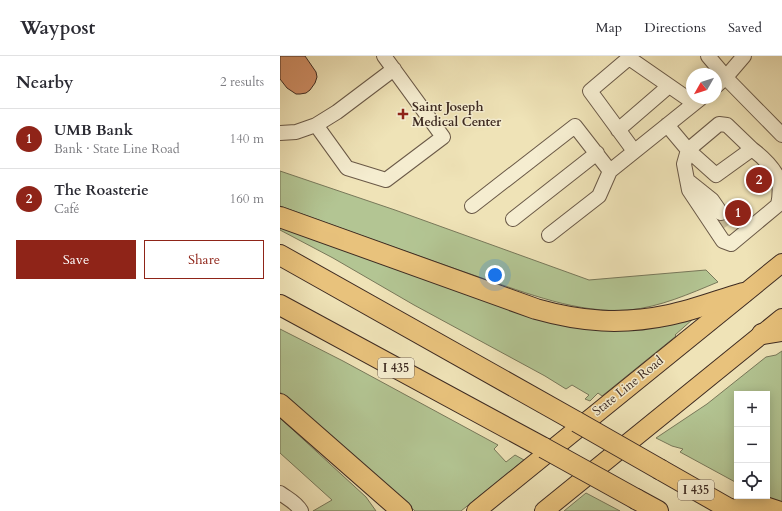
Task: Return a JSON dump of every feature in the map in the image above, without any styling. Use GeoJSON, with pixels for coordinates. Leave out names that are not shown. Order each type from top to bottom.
{"type":"FeatureCollection","features":[{"type":"Feature","properties":{"kind":"highway"},"geometry":{"type":"LineString","coordinates":[[280,217],[536,309],[583,320],[630,321],[649,319],[678,313],[743,293]]}},
{"type":"Feature","properties":{"kind":"highway","name":"I 435"},"geometry":{"type":"LineString","coordinates":[[280,255],[732,511]]}},
{"type":"Feature","properties":{"kind":"highway","name":"I 435"},"geometry":{"type":"LineString","coordinates":[[280,305],[658,511]]}},
{"type":"Feature","properties":{"kind":"highway"},"geometry":{"type":"LineString","coordinates":[[762,334],[782,331]]}},
{"type":"Feature","properties":{"kind":"highway"},"geometry":{"type":"LineString","coordinates":[[280,404],[402,511]]}},
{"type":"Feature","properties":{"kind":"highway"},"geometry":{"type":"LineString","coordinates":[[374,486],[383,511]]}},
{"type":"Feature","properties":{"kind":"highway"},"geometry":{"type":"LineString","coordinates":[[732,511],[759,505],[777,511]]}},
{"type":"Feature","properties":{"kind":"main road","name":"State Line Road"},"geometry":{"type":"LineString","coordinates":[[476,511],[743,293],[782,263]]}},
{"type":"Feature","properties":{"kind":"main road"},"geometry":{"type":"LineString","coordinates":[[544,511],[782,318]]}},
{"type":"Feature","properties":{"kind":"street"},"geometry":{"type":"LineString","coordinates":[[316,125],[347,168],[386,180],[442,137],[384,56]]}},
{"type":"Feature","properties":{"kind":"street"},"geometry":{"type":"LineString","coordinates":[[708,56],[714,68]]}},
{"type":"Feature","properties":{"kind":"street"},"geometry":{"type":"LineString","coordinates":[[722,80],[744,56]]}},
{"type":"Feature","properties":{"kind":"street"},"geometry":{"type":"LineString","coordinates":[[634,152],[590,91],[630,58],[669,86],[686,95]]}},
{"type":"Feature","properties":{"kind":"street"},"geometry":{"type":"LineString","coordinates":[[280,133],[296,132],[316,125],[337,112],[394,70]]}},
{"type":"Feature","properties":{"kind":"street"},"geometry":{"type":"LineString","coordinates":[[722,82],[782,136]]}},
{"type":"Feature","properties":{"kind":"street"},"geometry":{"type":"LineString","coordinates":[[618,130],[669,86]]}},
{"type":"Feature","properties":{"kind":"street"},"geometry":{"type":"LineString","coordinates":[[549,235],[599,196],[610,171],[694,104]]}},
{"type":"Feature","properties":{"kind":"street"},"geometry":{"type":"LineString","coordinates":[[719,124],[727,125],[758,153],[777,175],[780,198],[778,205],[735,233],[731,244],[723,241],[689,190],[684,164],[688,150],[719,124]]}},
{"type":"Feature","properties":{"kind":"street"},"geometry":{"type":"LineString","coordinates":[[667,125],[688,150],[716,175],[752,149]]}},
{"type":"Feature","properties":{"kind":"street"},"geometry":{"type":"LineString","coordinates":[[472,206],[575,126],[610,171]]}},
{"type":"Feature","properties":{"kind":"street"},"geometry":{"type":"LineString","coordinates":[[513,219],[597,153]]}},
{"type":"Feature","properties":{"kind":"street"},"geometry":{"type":"LineString","coordinates":[[687,180],[712,200],[721,213]]}},
{"type":"Feature","properties":{"kind":"street"},"geometry":{"type":"LineString","coordinates":[[281,494],[291,499],[301,511]]}},
{"type":"Feature","properties":{"kind":"green space"},"geometry":{"type":"Polygon","coordinates":[[[280,171],[395,210],[589,280],[706,270],[718,282],[663,303],[629,310],[591,309],[572,306],[534,296],[280,206],[280,171]]]}},
{"type":"Feature","properties":{"kind":"green space"},"geometry":{"type":"Polygon","coordinates":[[[280,227],[524,311],[693,319],[675,335],[676,336],[602,396],[598,393],[590,401],[585,399],[589,395],[572,385],[566,389],[545,376],[414,305],[333,258],[280,230],[280,227]]]}},
{"type":"Feature","properties":{"kind":"green space"},"geometry":{"type":"Polygon","coordinates":[[[280,329],[343,361],[498,445],[494,449],[506,462],[515,455],[524,460],[461,511],[415,511],[280,392],[280,329]]]}},
{"type":"Feature","properties":{"kind":"green space"},"geometry":{"type":"Polygon","coordinates":[[[782,351],[782,506],[767,499],[770,499],[770,391],[734,391],[734,481],[680,452],[683,449],[672,446],[656,438],[707,404],[766,357],[776,355],[782,351]]]}},
{"type":"Feature","properties":{"kind":"green space"},"geometry":{"type":"Polygon","coordinates":[[[280,418],[366,497],[376,511],[313,511],[332,500],[280,453],[280,418]]]}},
{"type":"Feature","properties":{"kind":"green space"},"geometry":{"type":"Polygon","coordinates":[[[586,493],[620,511],[564,511],[586,493]]]}},
{"type":"Feature","properties":{"kind":"building"},"geometry":{"type":"Polygon","coordinates":[[[280,56],[305,56],[316,72],[317,77],[310,90],[306,93],[296,94],[287,88],[280,79],[280,56]]]}},
{"type":"Feature","properties":{"kind":"tunnel"},"geometry":{"type":"LineString","coordinates":[[721,213],[732,228]]}},
{"type":"Feature","properties":{"kind":"place","name":"Saint Joseph Medical Center"},"geometry":{"type":"Point","coordinates":[403,114]}},
{"type":"Feature","properties":{"kind":"place","name":"The Roasterie"},"geometry":{"type":"Point","coordinates":[759,180]}},
{"type":"Feature","properties":{"kind":"place","name":"UMB Bank"},"geometry":{"type":"Point","coordinates":[738,213]}}]}
